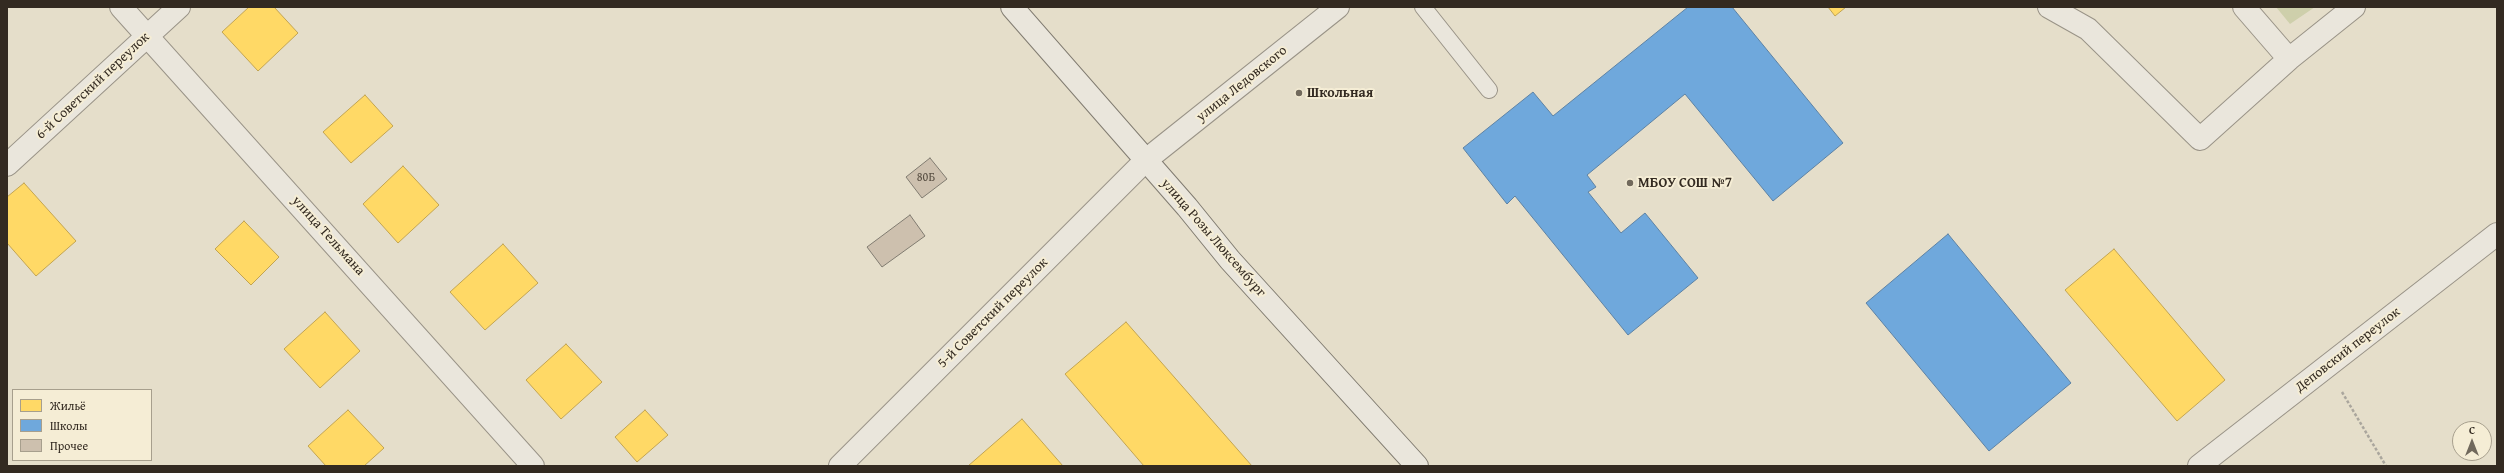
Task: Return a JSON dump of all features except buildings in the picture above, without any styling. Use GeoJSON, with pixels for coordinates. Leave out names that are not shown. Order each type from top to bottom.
{"type":"FeatureCollection","features":[{"type":"Feature","properties":{"kind":"street","name":"улица Тельмана"},"geometry":{"type":"LineString","coordinates":[[121,7],[534,466]]}},
{"type":"Feature","properties":{"kind":"street","name":"6-й Советский переулок"},"geometry":{"type":"LineString","coordinates":[[7,165],[179,7]]}},
{"type":"Feature","properties":{"kind":"street","name":"улица Розы Люксембург"},"geometry":{"type":"LineString","coordinates":[[1012,7],[1187,207],[1230,260],[1417,466]]}},
{"type":"Feature","properties":{"kind":"street","name":"улица Ледовского"},"geometry":{"type":"LineString","coordinates":[[1146,160],[1338,7]]}},
{"type":"Feature","properties":{"kind":"street"},"geometry":{"type":"LineString","coordinates":[[2049,7],[2088,29],[2200,139],[2289,59],[2354,7]]}},
{"type":"Feature","properties":{"kind":"street"},"geometry":{"type":"LineString","coordinates":[[2244,7],[2289,59]]}},
{"type":"Feature","properties":{"kind":"street","name":"5-й Советский переулок"},"geometry":{"type":"LineString","coordinates":[[840,466],[1146,160]]}},
{"type":"Feature","properties":{"kind":"street","name":"Деповский переулок"},"geometry":{"type":"LineString","coordinates":[[2198,466],[2497,234]]}},
{"type":"Feature","properties":{"kind":"lane"},"geometry":{"type":"LineString","coordinates":[[1423,7],[1489,90]]}},
{"type":"Feature","properties":{"kind":"path"},"geometry":{"type":"LineString","coordinates":[[2327,367],[2386,466]]}},
{"type":"Feature","properties":{"kind":"green space"},"geometry":{"type":"Polygon","coordinates":[[[2276,7],[2315,7],[2290,24],[2276,7]]]}},
{"type":"Feature","properties":{"kind":"place","name":"Школьная"},"geometry":{"type":"Point","coordinates":[1299,93]}},
{"type":"Feature","properties":{"kind":"place","name":"МБОУ СОШ №7"},"geometry":{"type":"Point","coordinates":[1630,183]}}]}
